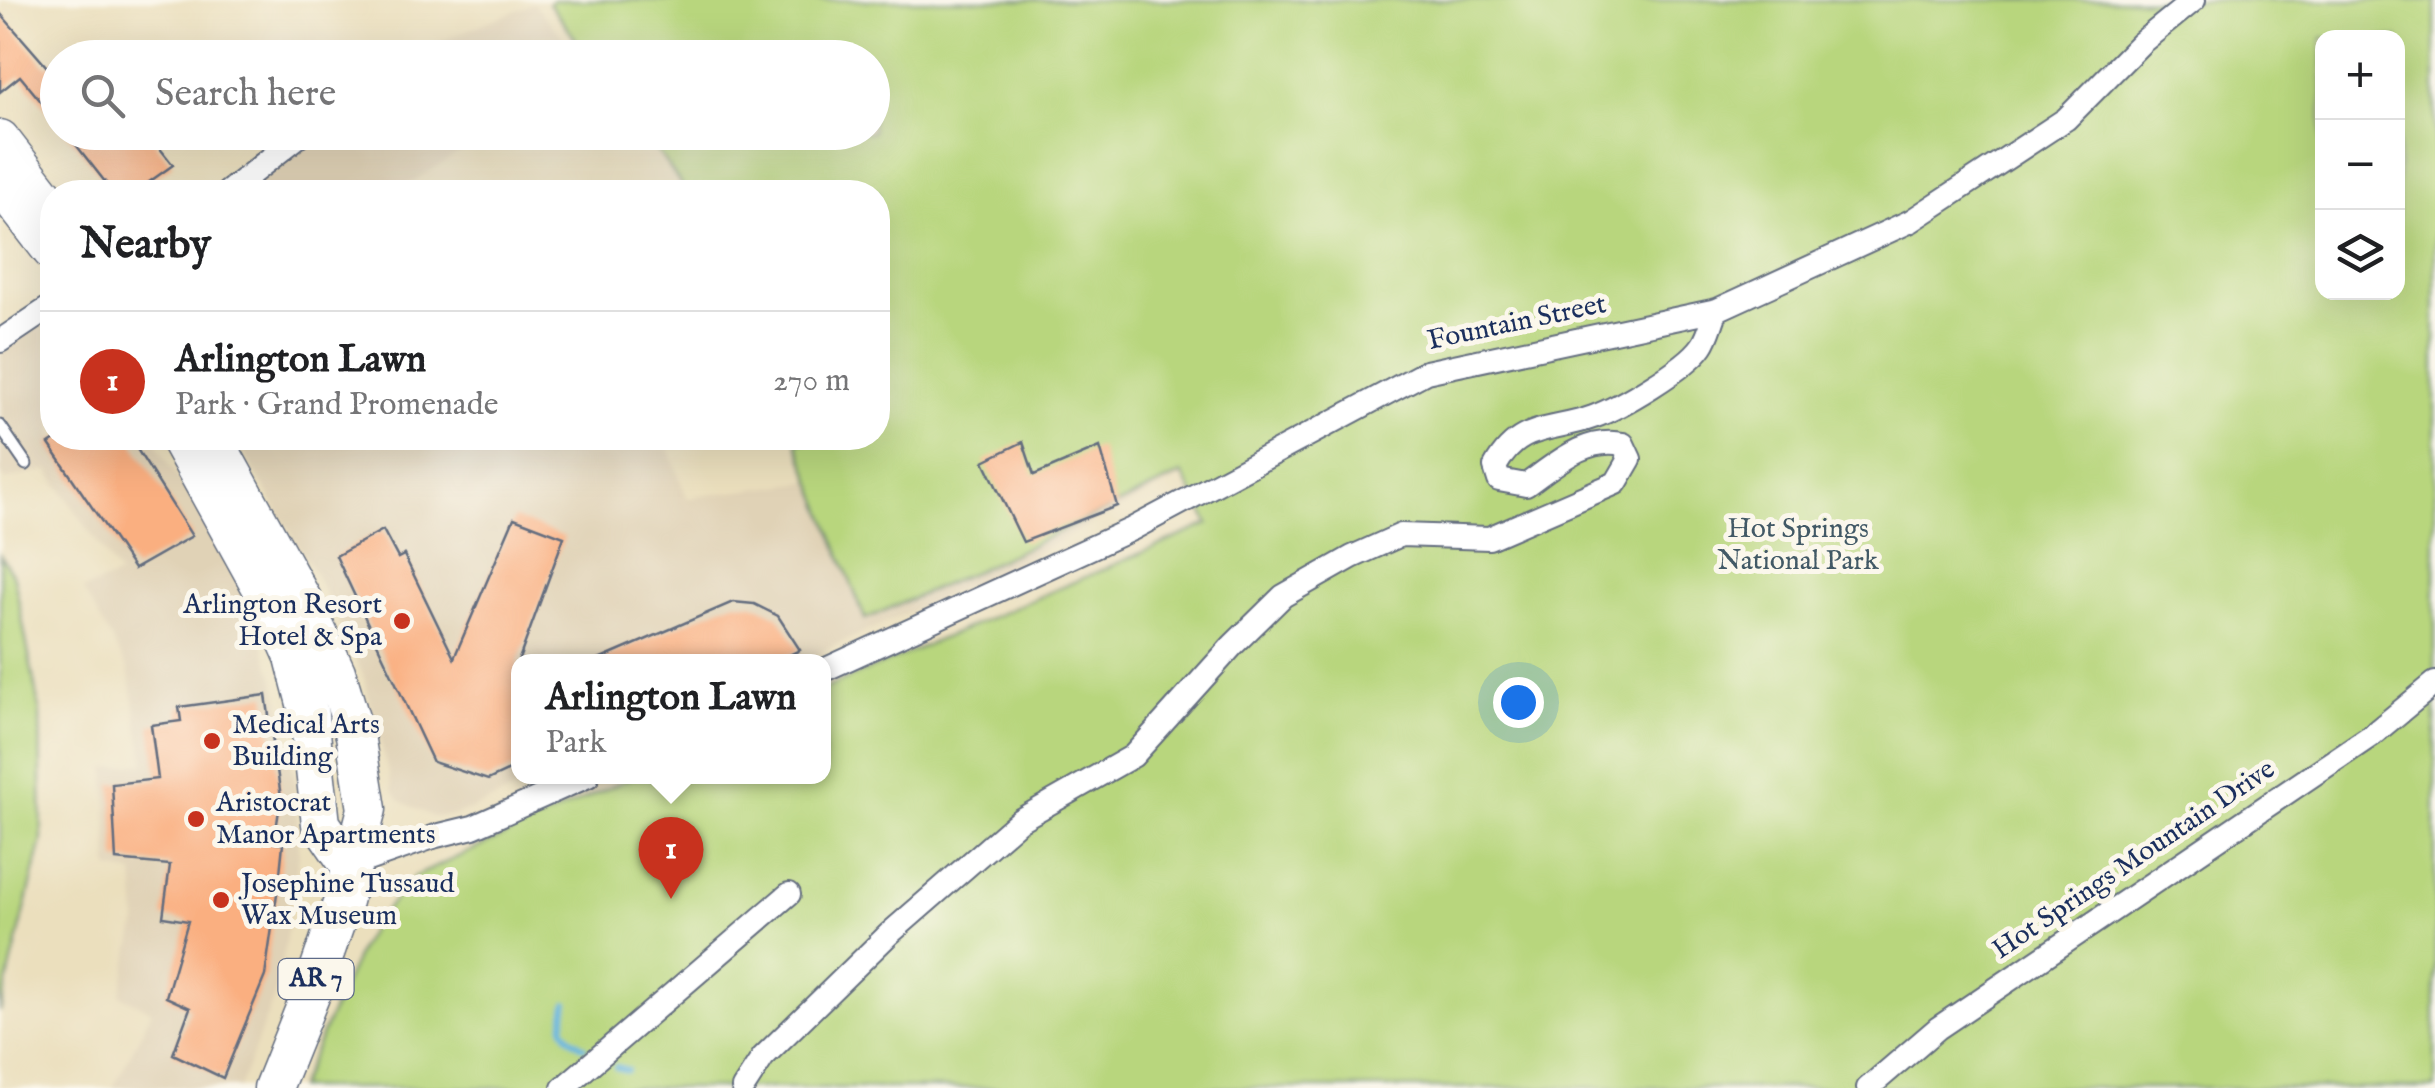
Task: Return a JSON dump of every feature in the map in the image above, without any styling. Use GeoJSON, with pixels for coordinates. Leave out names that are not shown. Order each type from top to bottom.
{"type":"FeatureCollection","features":[{"type":"Feature","properties":{"kind":"main road"},"geometry":{"type":"LineString","coordinates":[[0,138],[40,190]]}},
{"type":"Feature","properties":{"kind":"main road"},"geometry":{"type":"LineString","coordinates":[[0,184],[40,236]]}},
{"type":"Feature","properties":{"kind":"main road"},"geometry":{"type":"LineString","coordinates":[[186,450],[269,600],[294,657],[308,715],[320,824],[350,866]]}},
{"type":"Feature","properties":{"kind":"main road","name":"AR 7"},"geometry":{"type":"LineString","coordinates":[[220,450],[304,603],[336,672],[356,736],[367,809],[343,901],[272,1088]]}},
{"type":"Feature","properties":{"kind":"street","name":"Fountain Street"},"geometry":{"type":"LineString","coordinates":[[831,667],[1132,529],[1426,372],[1716,310],[1911,221],[2066,119],[2141,43],[2194,0]]}},
{"type":"Feature","properties":{"kind":"street"},"geometry":{"type":"LineString","coordinates":[[243,180],[281,150]]}},
{"type":"Feature","properties":{"kind":"street"},"geometry":{"type":"LineString","coordinates":[[743,1088],[763,1057],[889,934],[1020,820],[1133,756],[1283,596],[1401,535],[1489,538],[1616,483],[1630,459],[1623,444],[1603,440],[1578,450],[1526,485],[1499,480],[1495,467],[1505,449],[1538,428],[1593,417],[1661,380],[1702,346],[1716,310]]}},
{"type":"Feature","properties":{"kind":"street"},"geometry":{"type":"LineString","coordinates":[[0,342],[40,314]]}},
{"type":"Feature","properties":{"kind":"street","name":"Hot Springs Mountain Drive"},"geometry":{"type":"LineString","coordinates":[[1868,1088],[1938,1028],[2372,735],[2435,684]]}},
{"type":"Feature","properties":{"kind":"street"},"geometry":{"type":"LineString","coordinates":[[350,866],[473,827],[570,784]]}},
{"type":"Feature","properties":{"kind":"street"},"geometry":{"type":"LineString","coordinates":[[563,1088],[790,894]]}},
{"type":"Feature","properties":{"kind":"lane"},"geometry":{"type":"LineString","coordinates":[[0,426],[26,464]]}},
{"type":"Feature","properties":{"kind":"shaded area"},"geometry":{"type":"Polygon","coordinates":[[[534,3],[565,40],[443,40],[534,3]]]}},
{"type":"Feature","properties":{"kind":"shaded area"},"geometry":{"type":"Polygon","coordinates":[[[299,150],[464,150],[415,180],[258,180],[299,150]]]}},
{"type":"Feature","properties":{"kind":"shaded area"},"geometry":{"type":"Polygon","coordinates":[[[40,324],[40,450],[160,450],[199,512],[257,624],[279,696],[295,776],[299,856],[278,988],[239,1088],[113,1088],[152,1011],[120,995],[137,922],[134,874],[109,869],[106,768],[145,763],[128,669],[83,590],[119,575],[48,470],[5,480],[0,473],[0,351],[40,324]]]}},
{"type":"Feature","properties":{"kind":"shaded area"},"geometry":{"type":"Polygon","coordinates":[[[1242,446],[1016,563],[816,654],[511,654],[511,784],[530,784],[453,816],[433,817],[399,800],[393,791],[364,678],[317,577],[242,450],[669,450],[687,498],[828,479],[1242,446]]]}},
{"type":"Feature","properties":{"kind":"green space","name":"Hot Springs National Park"},"geometry":{"type":"Polygon","coordinates":[[[2435,0],[2435,1088],[298,1088],[360,948],[375,922],[414,877],[617,784],[831,784],[831,686],[1209,524],[1182,474],[865,619],[800,450],[890,450],[890,180],[678,180],[656,150],[890,150],[890,40],[576,40],[549,3],[2435,0]]]}},
{"type":"Feature","properties":{"kind":"green space"},"geometry":{"type":"Polygon","coordinates":[[[0,555],[14,577],[40,713],[42,840],[0,1012],[0,555]]]}},
{"type":"Feature","properties":{"kind":"building"},"geometry":{"type":"Polygon","coordinates":[[[0,13],[40,59],[40,100],[20,76],[0,92],[0,13]]]}},
{"type":"Feature","properties":{"kind":"building"},"geometry":{"type":"Polygon","coordinates":[[[80,150],[161,150],[173,165],[152,180],[104,180],[80,150]]]}},
{"type":"Feature","properties":{"kind":"building"},"geometry":{"type":"Polygon","coordinates":[[[1023,442],[1034,475],[1100,447],[1117,506],[1023,542],[984,461],[1023,442]]]}},
{"type":"Feature","properties":{"kind":"building"},"geometry":{"type":"Polygon","coordinates":[[[53,450],[138,450],[192,536],[134,569],[53,450]]]}},
{"type":"Feature","properties":{"kind":"building","name":"Arlington Resort Hotel & Spa"},"geometry":{"type":"Polygon","coordinates":[[[514,518],[564,537],[521,654],[511,654],[511,769],[488,780],[433,762],[336,556],[383,530],[398,558],[404,555],[454,658],[514,518]]]}},
{"type":"Feature","properties":{"kind":"building"},"geometry":{"type":"Polygon","coordinates":[[[733,602],[754,604],[778,616],[800,650],[792,654],[613,654],[733,602]]]}},
{"type":"Feature","properties":{"kind":"building"},"geometry":{"type":"Polygon","coordinates":[[[266,695],[281,797],[274,843],[283,844],[280,873],[265,976],[223,1078],[173,1054],[190,1008],[166,997],[188,921],[163,917],[170,865],[116,860],[112,784],[158,779],[151,725],[181,721],[179,707],[266,695]]]}},
{"type":"Feature","properties":{"kind":"waterway"},"geometry":{"type":"LineString","coordinates":[[567,1003],[563,1027],[570,1038],[584,1047]]}},
{"type":"Feature","properties":{"kind":"waterway"},"geometry":{"type":"LineString","coordinates":[[616,1067],[627,1070]]}},
{"type":"Feature","properties":{"kind":"place","name":"Arlington Resort Hotel & Spa"},"geometry":{"type":"Point","coordinates":[402,621]}},
{"type":"Feature","properties":{"kind":"place","name":"Medical Arts Building"},"geometry":{"type":"Point","coordinates":[212,741]}},
{"type":"Feature","properties":{"kind":"place","name":"Aristocrat Manor Apartments"},"geometry":{"type":"Point","coordinates":[196,819]}},
{"type":"Feature","properties":{"kind":"place","name":"Arlington Lawn"},"geometry":{"type":"Point","coordinates":[671,899]}},
{"type":"Feature","properties":{"kind":"place","name":"Josephine Tussaud Wax Museum"},"geometry":{"type":"Point","coordinates":[221,900]}}]}
